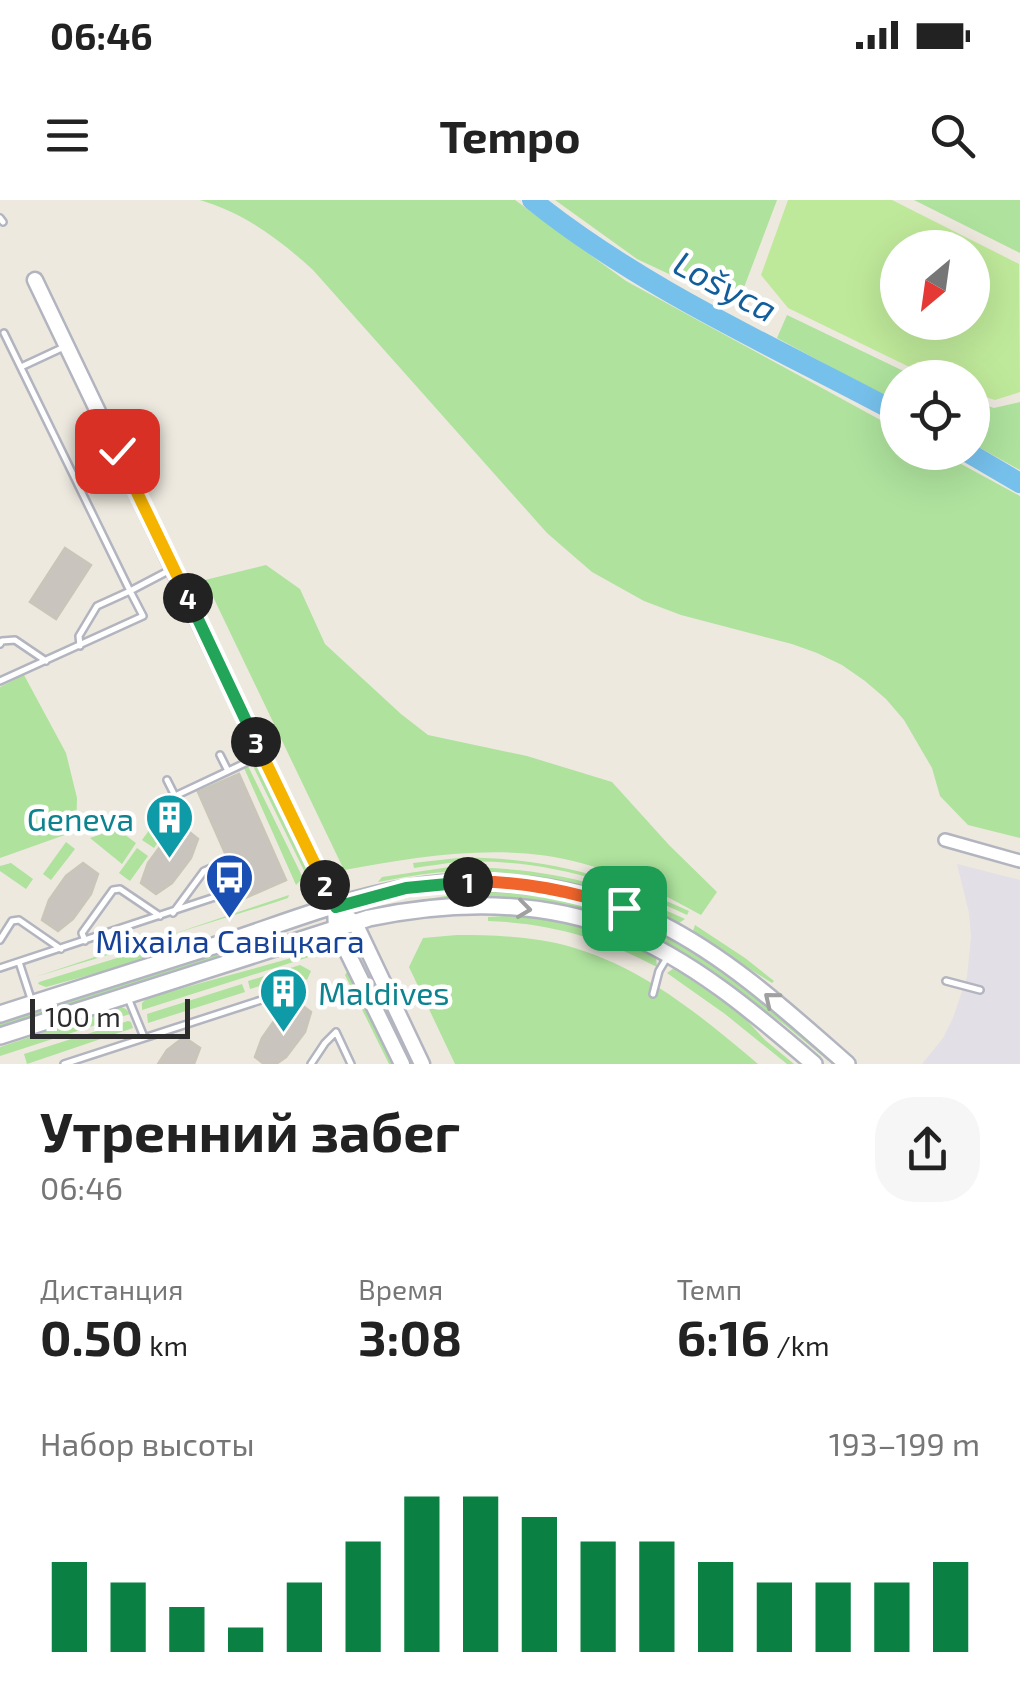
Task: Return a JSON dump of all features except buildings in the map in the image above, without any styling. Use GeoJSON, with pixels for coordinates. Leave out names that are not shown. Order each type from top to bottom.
{"type":"FeatureCollection","features":[{"type":"Feature","properties":{"kind":"main road"},"geometry":{"type":"LineString","coordinates":[[0,1014],[336,907],[406,888],[483,881],[570,892],[624,908],[683,936],[761,991],[847,1064]]}},
{"type":"Feature","properties":{"kind":"main road"},"geometry":{"type":"LineString","coordinates":[[0,1036],[354,922],[453,905],[512,907],[568,915],[618,930],[669,955],[734,1000],[814,1064]]}},
{"type":"Feature","properties":{"kind":"street"},"geometry":{"type":"LineString","coordinates":[[35,280],[336,907],[354,922],[422,1064]]}},
{"type":"Feature","properties":{"kind":"street"},"geometry":{"type":"LineString","coordinates":[[944,840],[1020,861]]}},
{"type":"Feature","properties":{"kind":"street"},"geometry":{"type":"LineString","coordinates":[[336,907],[336,929],[402,1064]]}},
{"type":"Feature","properties":{"kind":"lane"},"geometry":{"type":"LineString","coordinates":[[0,681],[143,616],[4,333]]}},
{"type":"Feature","properties":{"kind":"lane"},"geometry":{"type":"LineString","coordinates":[[22,367],[67,346]]}},
{"type":"Feature","properties":{"kind":"lane"},"geometry":{"type":"LineString","coordinates":[[80,646],[78,636],[97,606],[173,568]]}},
{"type":"Feature","properties":{"kind":"lane"},"geometry":{"type":"LineString","coordinates":[[0,644],[15,640],[46,660]]}},
{"type":"Feature","properties":{"kind":"lane"},"geometry":{"type":"LineString","coordinates":[[220,755],[228,770]]}},
{"type":"Feature","properties":{"kind":"lane"},"geometry":{"type":"LineString","coordinates":[[168,780],[176,796],[263,755]]}},
{"type":"Feature","properties":{"kind":"lane"},"geometry":{"type":"LineString","coordinates":[[0,968],[173,913],[227,893],[218,872],[211,868],[204,872],[173,913]]}},
{"type":"Feature","properties":{"kind":"lane"},"geometry":{"type":"LineString","coordinates":[[85,941],[82,933],[113,890],[120,889],[160,917]]}},
{"type":"Feature","properties":{"kind":"lane"},"geometry":{"type":"LineString","coordinates":[[0,940],[12,922],[19,920],[61,949]]}},
{"type":"Feature","properties":{"kind":"lane"},"geometry":{"type":"LineString","coordinates":[[653,994],[669,955]]}},
{"type":"Feature","properties":{"kind":"lane"},"geometry":{"type":"LineString","coordinates":[[19,962],[33,1004]]}},
{"type":"Feature","properties":{"kind":"lane"},"geometry":{"type":"LineString","coordinates":[[946,981],[980,990]]}},
{"type":"Feature","properties":{"kind":"lane"},"geometry":{"type":"LineString","coordinates":[[64,1064],[298,988]]}},
{"type":"Feature","properties":{"kind":"lane"},"geometry":{"type":"LineString","coordinates":[[127,995],[144,1038]]}},
{"type":"Feature","properties":{"kind":"lane"},"geometry":{"type":"LineString","coordinates":[[311,1064],[336,1032],[350,1064]]}},
{"type":"Feature","properties":{"kind":"shaded area"},"geometry":{"type":"Polygon","coordinates":[[[957,864],[1020,880],[1020,1064],[922,1064],[943,1038],[967,977],[969,913],[957,864]]]}},
{"type":"Feature","properties":{"kind":"green space"},"geometry":{"type":"Polygon","coordinates":[[[200,200],[515,200],[626,281],[880,420],[880,470],[972,470],[1020,496],[1020,838],[968,825],[940,796],[932,768],[904,720],[886,699],[842,665],[792,644],[681,615],[644,601],[592,572],[547,533],[313,270],[260,228],[200,200]]]}},
{"type":"Feature","properties":{"kind":"green space"},"geometry":{"type":"Polygon","coordinates":[[[555,200],[777,200],[737,306],[637,259],[555,200]]]}},
{"type":"Feature","properties":{"kind":"green space"},"geometry":{"type":"Polygon","coordinates":[[[788,200],[892,200],[952,230],[880,230],[880,340],[990,340],[990,249],[1019,264],[1020,392],[990,398],[990,360],[895,360],[788,308],[761,275],[788,200]]]}},
{"type":"Feature","properties":{"kind":"green space"},"geometry":{"type":"Polygon","coordinates":[[[914,200],[1020,200],[1020,253],[990,238],[990,230],[974,230],[914,200]]]}},
{"type":"Feature","properties":{"kind":"green space"},"geometry":{"type":"Polygon","coordinates":[[[787,315],[881,360],[880,394],[777,338],[787,315]]]}},
{"type":"Feature","properties":{"kind":"green space"},"geometry":{"type":"Polygon","coordinates":[[[1020,402],[1020,470],[990,453],[990,407],[1020,402]]]}},
{"type":"Feature","properties":{"kind":"green space"},"geometry":{"type":"Polygon","coordinates":[[[266,565],[300,589],[325,644],[428,735],[527,756],[612,782],[717,892],[701,915],[597,868],[522,853],[462,853],[344,870],[205,580],[266,565]]]}},
{"type":"Feature","properties":{"kind":"green space"},"geometry":{"type":"Polygon","coordinates":[[[24,675],[66,753],[77,798],[76,831],[0,858],[0,687],[24,675]]]}},
{"type":"Feature","properties":{"kind":"green space"},"geometry":{"type":"Polygon","coordinates":[[[260,762],[278,791],[288,824],[314,878],[310,883],[252,764],[260,762]]]}},
{"type":"Feature","properties":{"kind":"green space"},"geometry":{"type":"Polygon","coordinates":[[[248,766],[302,876],[296,885],[244,768],[248,766]]]}},
{"type":"Feature","properties":{"kind":"green space"},"geometry":{"type":"Polygon","coordinates":[[[163,811],[174,819],[154,848],[142,840],[163,811]]]}},
{"type":"Feature","properties":{"kind":"green space"},"geometry":{"type":"Polygon","coordinates":[[[117,829],[136,843],[122,864],[90,838],[117,829]]]}},
{"type":"Feature","properties":{"kind":"green space"},"geometry":{"type":"Polygon","coordinates":[[[66,842],[75,849],[51,880],[43,874],[66,842]]]}},
{"type":"Feature","properties":{"kind":"green space"},"geometry":{"type":"Polygon","coordinates":[[[137,848],[148,856],[130,881],[119,873],[137,848]]]}},
{"type":"Feature","properties":{"kind":"green space"},"geometry":{"type":"Polygon","coordinates":[[[458,858],[518,861],[576,871],[689,911],[687,915],[605,882],[548,868],[454,862],[414,868],[413,863],[458,858]]]}},
{"type":"Feature","properties":{"kind":"green space"},"geometry":{"type":"Polygon","coordinates":[[[11,863],[33,879],[26,889],[0,871],[0,866],[11,863]]]}},
{"type":"Feature","properties":{"kind":"green space"},"geometry":{"type":"Polygon","coordinates":[[[450,867],[570,878],[626,894],[685,919],[673,923],[593,890],[505,874],[447,872],[378,882],[382,877],[450,867]]]}},
{"type":"Feature","properties":{"kind":"green space"},"geometry":{"type":"Polygon","coordinates":[[[481,890],[522,892],[580,903],[661,934],[733,980],[836,1064],[727,983],[662,942],[624,924],[580,910],[512,898],[458,898],[386,906],[481,890]]]}},
{"type":"Feature","properties":{"kind":"green space"},"geometry":{"type":"Polygon","coordinates":[[[289,895],[288,898],[170,935],[289,895]]]}},
{"type":"Feature","properties":{"kind":"green space"},"geometry":{"type":"Polygon","coordinates":[[[525,915],[608,936],[656,958],[657,967],[575,934],[488,921],[488,917],[525,915]]]}},
{"type":"Feature","properties":{"kind":"green space"},"geometry":{"type":"Polygon","coordinates":[[[695,925],[745,958],[774,981],[696,935],[695,925]]]}},
{"type":"Feature","properties":{"kind":"green space"},"geometry":{"type":"Polygon","coordinates":[[[192,935],[193,938],[126,965],[46,987],[38,984],[39,982],[192,935]]]}},
{"type":"Feature","properties":{"kind":"green space"},"geometry":{"type":"Polygon","coordinates":[[[457,935],[556,943],[612,962],[689,1008],[758,1064],[455,1064],[409,967],[423,938],[457,935]]]}},
{"type":"Feature","properties":{"kind":"green space"},"geometry":{"type":"Polygon","coordinates":[[[152,938],[155,940],[35,977],[152,938]]]}},
{"type":"Feature","properties":{"kind":"green space"},"geometry":{"type":"Polygon","coordinates":[[[237,947],[238,950],[203,966],[0,1032],[0,1024],[237,947]]]}},
{"type":"Feature","properties":{"kind":"green space"},"geometry":{"type":"Polygon","coordinates":[[[311,952],[309,957],[142,1010],[146,999],[311,952]]]}},
{"type":"Feature","properties":{"kind":"green space"},"geometry":{"type":"Polygon","coordinates":[[[300,965],[311,971],[307,980],[295,975],[250,989],[248,981],[300,965]]]}},
{"type":"Feature","properties":{"kind":"green space"},"geometry":{"type":"Polygon","coordinates":[[[674,968],[740,1013],[794,1064],[787,1064],[667,973],[674,968]]]}},
{"type":"Feature","properties":{"kind":"green space"},"geometry":{"type":"Polygon","coordinates":[[[349,969],[395,1064],[389,1064],[345,975],[349,969]]]}},
{"type":"Feature","properties":{"kind":"green space"},"geometry":{"type":"Polygon","coordinates":[[[242,984],[245,992],[148,1023],[147,1014],[242,984]]]}},
{"type":"Feature","properties":{"kind":"green space"},"geometry":{"type":"Polygon","coordinates":[[[121,1007],[130,1014],[0,1056],[0,1047],[121,1007]]]}},
{"type":"Feature","properties":{"kind":"green space"},"geometry":{"type":"Polygon","coordinates":[[[128,1021],[133,1028],[27,1064],[24,1054],[128,1021]]]}},
{"type":"Feature","properties":{"kind":"waterway","name":"Lošyca"},"geometry":{"type":"LineString","coordinates":[[532,200],[574,232],[664,289],[880,404]]}},
{"type":"Feature","properties":{"kind":"waterway","name":"Lošyca"},"geometry":{"type":"LineString","coordinates":[[990,465],[1020,483]]}},
{"type":"Feature","properties":{"kind":"place","name":"Geneva"},"geometry":{"type":"Point","coordinates":[169,860]}},
{"type":"Feature","properties":{"kind":"place","name":"Міхаіла Савіцкага"},"geometry":{"type":"Point","coordinates":[230,920]}},
{"type":"Feature","properties":{"kind":"place","name":"Maldives"},"geometry":{"type":"Point","coordinates":[283,1034]}},
{"type":"Feature","properties":{"kind":"route"},"geometry":{"type":"LineString","coordinates":[[117,451],[336,907],[406,888],[483,881],[570,892],[624,908]]}}]}
